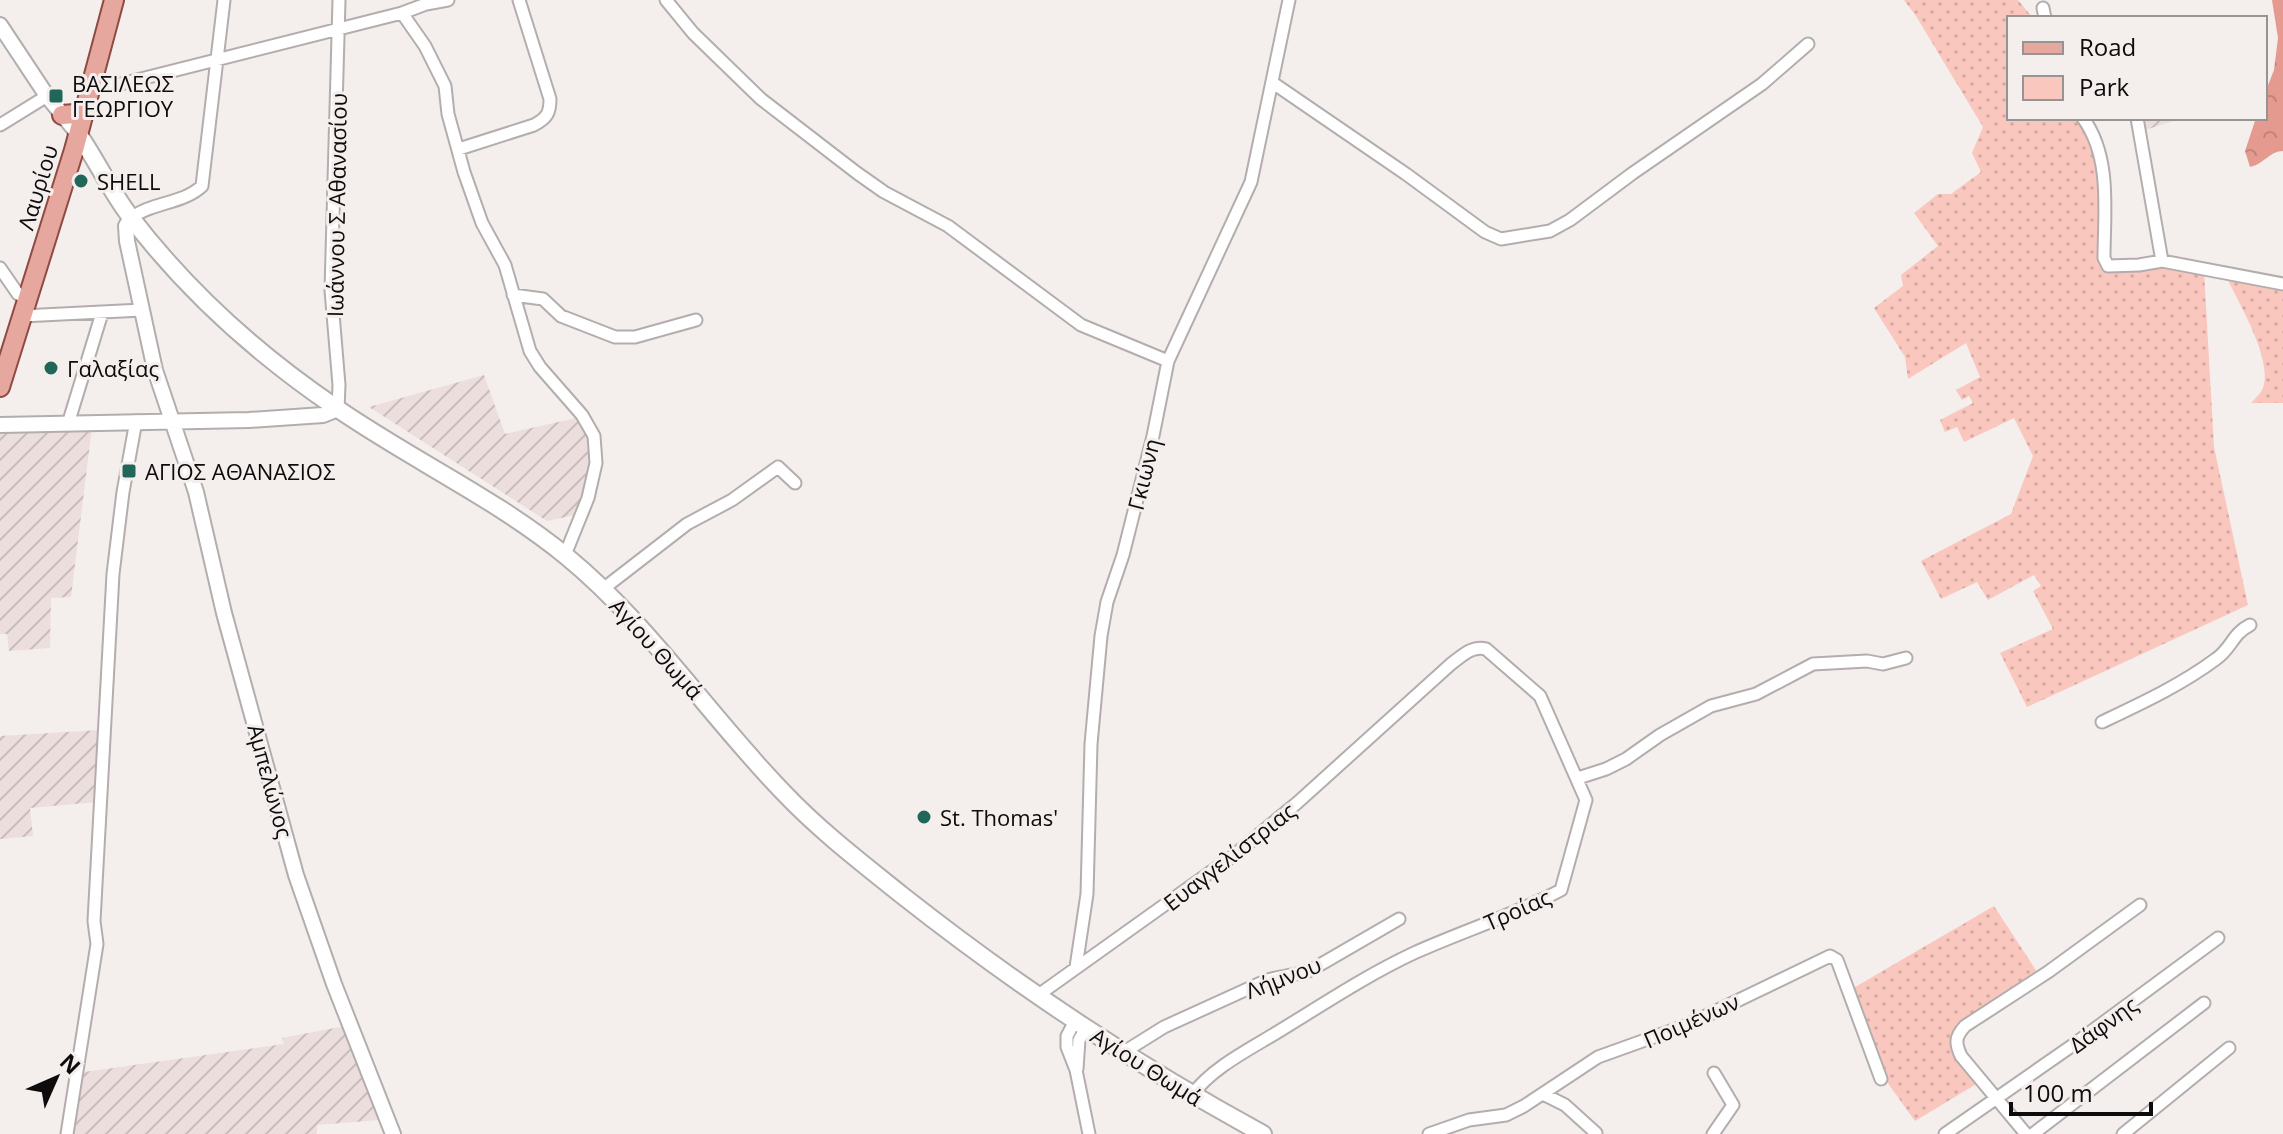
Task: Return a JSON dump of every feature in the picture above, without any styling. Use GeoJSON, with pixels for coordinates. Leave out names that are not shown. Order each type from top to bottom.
{"type":"FeatureCollection","features":[{"type":"Feature","properties":{"kind":"main road","name":"Λαυρίου"},"geometry":{"type":"LineString","coordinates":[[0,387],[79,135],[114,0]]}},
{"type":"Feature","properties":{"kind":"main road"},"geometry":{"type":"LineString","coordinates":[[62,115],[86,109]]}},
{"type":"Feature","properties":{"kind":"main road","name":"Αγίου Θωμά"},"geometry":{"type":"LineString","coordinates":[[79,135],[131,218],[211,307],[290,375],[338,409],[504,512],[565,555],[653,639],[774,782],[817,825],[961,941],[1037,996],[1192,1095],[1263,1134]]}},
{"type":"Feature","properties":{"kind":"street"},"geometry":{"type":"LineString","coordinates":[[0,268],[25,308],[102,313],[142,310],[126,226],[131,218],[147,207],[194,193],[202,186],[224,0]]}},
{"type":"Feature","properties":{"kind":"street","name":"Ιωάννου Σ Αθανασίου"},"geometry":{"type":"LineString","coordinates":[[338,409],[339,385],[331,290],[339,0]]}},
{"type":"Feature","properties":{"kind":"street"},"geometry":{"type":"LineString","coordinates":[[93,82],[113,86],[448,0]]}},
{"type":"Feature","properties":{"kind":"street"},"geometry":{"type":"LineString","coordinates":[[459,149],[534,125],[545,119],[550,111],[550,99],[519,0]]}},
{"type":"Feature","properties":{"kind":"street"},"geometry":{"type":"LineString","coordinates":[[666,0],[722,63],[761,99],[857,173],[884,192],[948,226],[1081,325],[1168,361]]}},
{"type":"Feature","properties":{"kind":"street","name":"Γκιώνη"},"geometry":{"type":"LineString","coordinates":[[1076,967],[1089,870],[1091,744],[1107,602],[1123,555],[1168,361],[1251,182],[1289,0]]}},
{"type":"Feature","properties":{"kind":"street"},"geometry":{"type":"LineString","coordinates":[[402,13],[425,46],[445,86],[448,114],[482,223],[505,265],[530,351],[582,415],[594,436],[596,463],[591,486],[565,555]]}},
{"type":"Feature","properties":{"kind":"street"},"geometry":{"type":"LineString","coordinates":[[0,25],[47,96],[79,135]]}},
{"type":"Feature","properties":{"kind":"street"},"geometry":{"type":"LineString","coordinates":[[1273,83],[1485,232],[1501,239],[1550,231],[1570,220],[1762,84],[1808,44]]}},
{"type":"Feature","properties":{"kind":"street"},"geometry":{"type":"LineString","coordinates":[[0,125],[47,96]]}},
{"type":"Feature","properties":{"kind":"street"},"geometry":{"type":"LineString","coordinates":[[2084,120],[2101,153],[2104,258],[2108,266],[2162,261],[2283,284]]}},
{"type":"Feature","properties":{"kind":"street"},"geometry":{"type":"LineString","coordinates":[[2137,120],[2162,261]]}},
{"type":"Feature","properties":{"kind":"street"},"geometry":{"type":"LineString","coordinates":[[513,295],[538,297],[561,316],[624,338],[696,320]]}},
{"type":"Feature","properties":{"kind":"street","name":"Αμπελώνος"},"geometry":{"type":"LineString","coordinates":[[142,310],[155,370],[196,492],[224,613],[296,875],[334,984],[393,1134]]}},
{"type":"Feature","properties":{"kind":"street"},"geometry":{"type":"LineString","coordinates":[[68,424],[102,313]]}},
{"type":"Feature","properties":{"kind":"street"},"geometry":{"type":"LineString","coordinates":[[0,425],[249,420],[323,415],[338,409]]}},
{"type":"Feature","properties":{"kind":"street"},"geometry":{"type":"LineString","coordinates":[[67,1134],[97,944],[94,921],[113,574],[136,421]]}},
{"type":"Feature","properties":{"kind":"street"},"geometry":{"type":"LineString","coordinates":[[603,589],[687,524],[732,500],[778,467],[795,483]]}},
{"type":"Feature","properties":{"kind":"street"},"geometry":{"type":"LineString","coordinates":[[2102,722],[2186,681],[2226,651],[2235,635],[2250,625]]}},
{"type":"Feature","properties":{"kind":"street","name":"Τροίας"},"geometry":{"type":"LineString","coordinates":[[1192,1095],[1206,1079],[1367,977],[1561,890],[1586,800],[1540,696],[1486,649],[1479,647],[1469,650],[1409,701]]}},
{"type":"Feature","properties":{"kind":"street"},"geometry":{"type":"LineString","coordinates":[[1578,778],[1626,759],[1711,706],[1756,694],[1813,664],[1867,661],[1883,664],[1906,658]]}},
{"type":"Feature","properties":{"kind":"street","name":"Ευαγγελίστριας"},"geometry":{"type":"LineString","coordinates":[[1037,996],[1233,856],[1297,803],[1409,701]]}},
{"type":"Feature","properties":{"kind":"street"},"geometry":{"type":"LineString","coordinates":[[2026,1134],[1961,1056],[1956,1045],[1957,1035],[1965,1026],[2048,972],[2140,905]]}},
{"type":"Feature","properties":{"kind":"street","name":"Λήμνου"},"geometry":{"type":"LineString","coordinates":[[1124,1052],[1164,1027],[1265,981],[1279,975],[1311,970],[1399,919]]}},
{"type":"Feature","properties":{"kind":"street","name":"Δάφνης"},"geometry":{"type":"LineString","coordinates":[[1945,1134],[2143,995],[2218,938]]}},
{"type":"Feature","properties":{"kind":"street","name":"Ποιμένων"},"geometry":{"type":"LineString","coordinates":[[1429,1134],[1469,1120],[1506,1115],[1598,1057],[1687,1025],[1830,956],[1837,960],[1881,1079]]}},
{"type":"Feature","properties":{"kind":"street"},"geometry":{"type":"LineString","coordinates":[[2033,1134],[2204,1003]]}},
{"type":"Feature","properties":{"kind":"street"},"geometry":{"type":"LineString","coordinates":[[1081,1025],[1067,1036],[1067,1047],[1076,1070],[1089,1134]]}},
{"type":"Feature","properties":{"kind":"street"},"geometry":{"type":"LineString","coordinates":[[2123,1134],[2229,1048]]}},
{"type":"Feature","properties":{"kind":"street"},"geometry":{"type":"LineString","coordinates":[[1713,1134],[1733,1105],[1714,1073]]}},
{"type":"Feature","properties":{"kind":"street"},"geometry":{"type":"LineString","coordinates":[[1543,1094],[1565,1105],[1596,1133]]}},
{"type":"Feature","properties":{"kind":"shaded area"},"geometry":{"type":"Polygon","coordinates":[[[2143,120],[2177,120],[2145,130],[2143,120]]]}},
{"type":"Feature","properties":{"kind":"shaded area"},"geometry":{"type":"Polygon","coordinates":[[[484,375],[505,434],[576,418],[588,439],[589,460],[575,515],[547,521],[369,407],[484,375]]]}},
{"type":"Feature","properties":{"kind":"shaded area"},"geometry":{"type":"Polygon","coordinates":[[[92,427],[71,597],[51,598],[50,648],[9,651],[7,634],[0,634],[0,430],[92,427]]]}},
{"type":"Feature","properties":{"kind":"shaded area"},"geometry":{"type":"Polygon","coordinates":[[[101,730],[97,802],[30,808],[33,836],[0,839],[0,736],[101,730]]]}},
{"type":"Feature","properties":{"kind":"shaded area"},"geometry":{"type":"Polygon","coordinates":[[[345,1026],[379,1120],[317,1125],[317,1134],[72,1134],[84,1072],[284,1044],[282,1038],[345,1026]]]}},
{"type":"Feature","properties":{"kind":"green space"},"geometry":{"type":"Polygon","coordinates":[[[1904,0],[2018,0],[2031,16],[2007,16],[2007,120],[2078,120],[2087,134],[2099,170],[2109,270],[2160,264],[2204,271],[2214,447],[2248,605],[2027,707],[2000,653],[2053,629],[2033,591],[2041,586],[2034,575],[1988,600],[1977,582],[1941,599],[1921,561],[2011,514],[2033,456],[2014,418],[1964,442],[1957,427],[1945,432],[1940,420],[1973,403],[1969,396],[1962,400],[1956,390],[1980,377],[1966,343],[1908,379],[1905,357],[1874,308],[1903,286],[1901,275],[1938,246],[1914,213],[1938,194],[1951,194],[1981,172],[1972,153],[1983,127],[1904,0]]]}},
{"type":"Feature","properties":{"kind":"green space"},"geometry":{"type":"Polygon","coordinates":[[[2272,0],[2283,0],[2283,151],[2250,167],[2245,151],[2255,120],[2267,120],[2267,88],[2274,70],[2278,38],[2272,0]]]}},
{"type":"Feature","properties":{"kind":"green space"},"geometry":{"type":"Polygon","coordinates":[[[2226,276],[2283,287],[2283,403],[2251,403],[2263,388],[2263,362],[2253,332],[2226,276]]]}},
{"type":"Feature","properties":{"kind":"green space"},"geometry":{"type":"Polygon","coordinates":[[[1994,906],[2039,975],[1953,1036],[1952,1047],[1978,1083],[1915,1121],[1882,1075],[1850,990],[1994,906]]]}},
{"type":"Feature","properties":{"kind":"place","name":"ΒΑΣΙΛΕΩΣ ΓΕΩΡΓΙΟΥ"},"geometry":{"type":"Point","coordinates":[56,96]}},
{"type":"Feature","properties":{"kind":"place","name":"SHELL"},"geometry":{"type":"Point","coordinates":[81,181]}},
{"type":"Feature","properties":{"kind":"place","name":"Γαλαξίας"},"geometry":{"type":"Point","coordinates":[51,368]}},
{"type":"Feature","properties":{"kind":"place","name":"ΑΓΙΟΣ ΑΘΑΝΑΣΙΟΣ"},"geometry":{"type":"Point","coordinates":[129,471]}},
{"type":"Feature","properties":{"kind":"place","name":"St. Thomas'"},"geometry":{"type":"Point","coordinates":[924,817]}}]}
